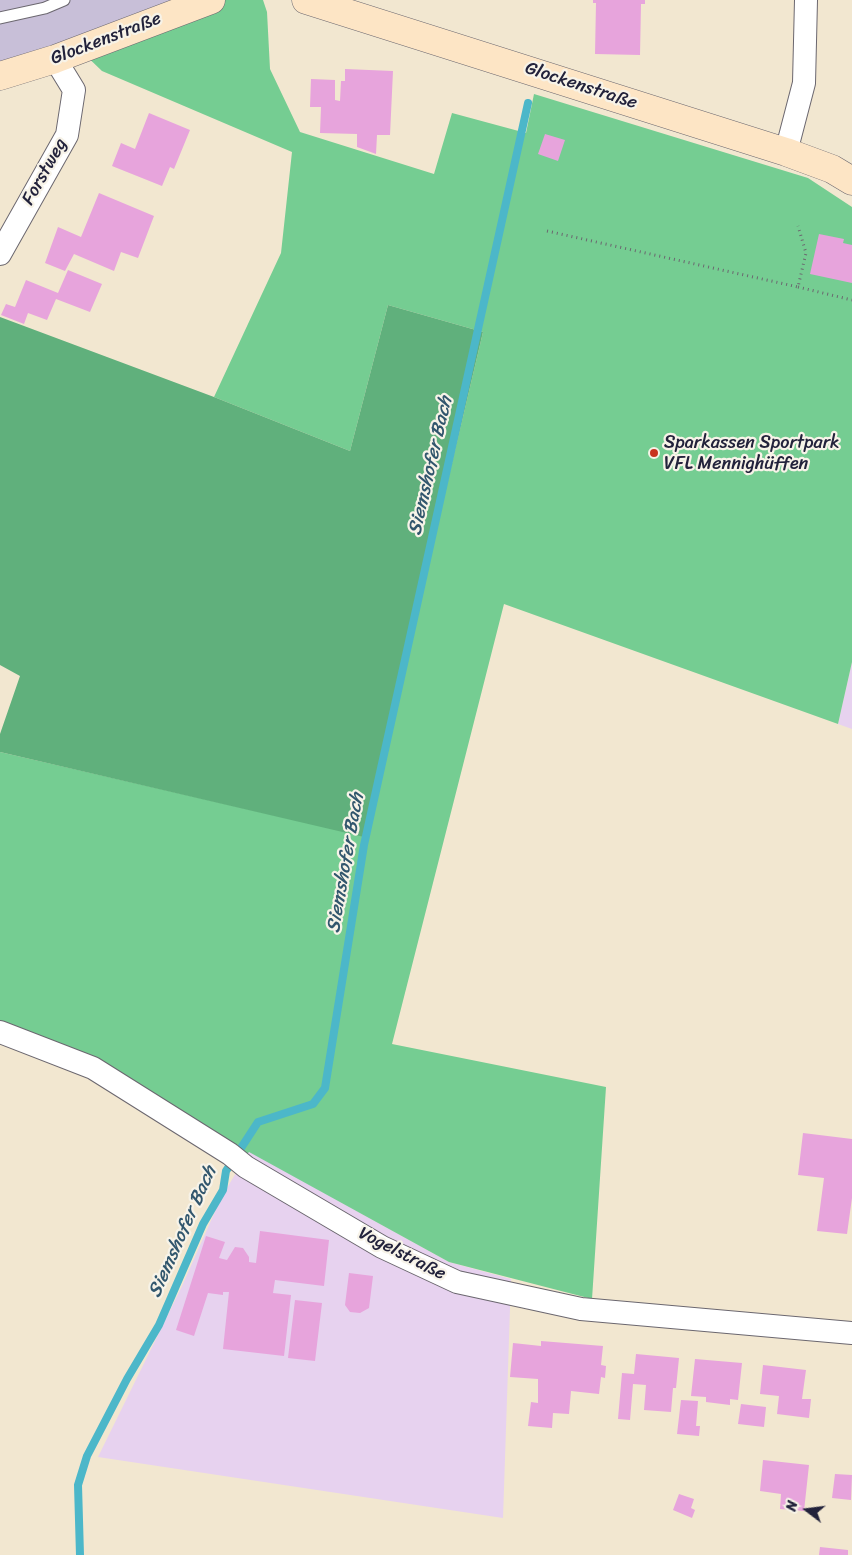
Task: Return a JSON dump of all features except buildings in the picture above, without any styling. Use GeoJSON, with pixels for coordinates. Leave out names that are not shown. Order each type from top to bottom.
{"type":"FeatureCollection","features":[{"type":"Feature","properties":{"kind":"street","name":"Glockenstraße"},"geometry":{"type":"LineString","coordinates":[[0,76],[56,59],[211,0]]}},
{"type":"Feature","properties":{"kind":"street","name":"Glockenstraße"},"geometry":{"type":"LineString","coordinates":[[306,0],[786,152],[832,169],[852,181]]}},
{"type":"Feature","properties":{"kind":"street"},"geometry":{"type":"LineString","coordinates":[[786,152],[804,83],[806,0]]}},
{"type":"Feature","properties":{"kind":"street","name":"Forstweg"},"geometry":{"type":"LineString","coordinates":[[0,254],[66,135],[74,90],[56,59]]}},
{"type":"Feature","properties":{"kind":"street","name":"Vogelstraße"},"geometry":{"type":"LineString","coordinates":[[0,1032],[93,1068],[238,1161],[382,1247],[457,1282],[581,1309],[852,1333]]}},
{"type":"Feature","properties":{"kind":"lane"},"geometry":{"type":"LineString","coordinates":[[0,18],[45,8],[64,0]]}},
{"type":"Feature","properties":{"kind":"path"},"geometry":{"type":"LineString","coordinates":[[798,226],[806,253],[798,287]]}},
{"type":"Feature","properties":{"kind":"path"},"geometry":{"type":"LineString","coordinates":[[547,231],[852,300]]}},
{"type":"Feature","properties":{"kind":"shaded area"},"geometry":{"type":"Polygon","coordinates":[[[0,0],[186,0],[0,72],[0,0]]]}},
{"type":"Feature","properties":{"kind":"shaded area"},"geometry":{"type":"Polygon","coordinates":[[[852,662],[852,729],[838,724],[852,662]]]}},
{"type":"Feature","properties":{"kind":"shaded area"},"geometry":{"type":"Polygon","coordinates":[[[249,1151],[449,1262],[511,1279],[503,1518],[98,1457],[182,1286],[221,1198],[249,1151]]]}},
{"type":"Feature","properties":{"kind":"green space"},"geometry":{"type":"Polygon","coordinates":[[[186,0],[263,0],[267,12],[270,69],[300,132],[434,174],[452,113],[526,133],[534,94],[808,178],[852,207],[852,662],[838,724],[504,604],[392,1044],[606,1087],[592,1299],[449,1262],[249,1152],[243,1159],[91,1076],[0,1040],[0,752],[364,836],[483,332],[388,305],[350,451],[214,397],[281,253],[292,152],[102,71],[77,47],[186,0]]]}},
{"type":"Feature","properties":{"kind":"green space"},"geometry":{"type":"Polygon","coordinates":[[[388,305],[483,332],[364,837],[0,752],[0,734],[20,676],[0,665],[0,317],[214,397],[350,451],[388,305]]]}},
{"type":"Feature","properties":{"kind":"waterway","name":"Siemshofer Bach"},"geometry":{"type":"LineString","coordinates":[[80,1555],[78,1485],[87,1456],[127,1379],[159,1325],[203,1224],[223,1190],[226,1171],[258,1122],[313,1104],[325,1088],[364,845],[528,103]]}},
{"type":"Feature","properties":{"kind":"place","name":"Sparkassen Sportpark VFL Mennighüffen"},"geometry":{"type":"Point","coordinates":[654,453]}}]}
